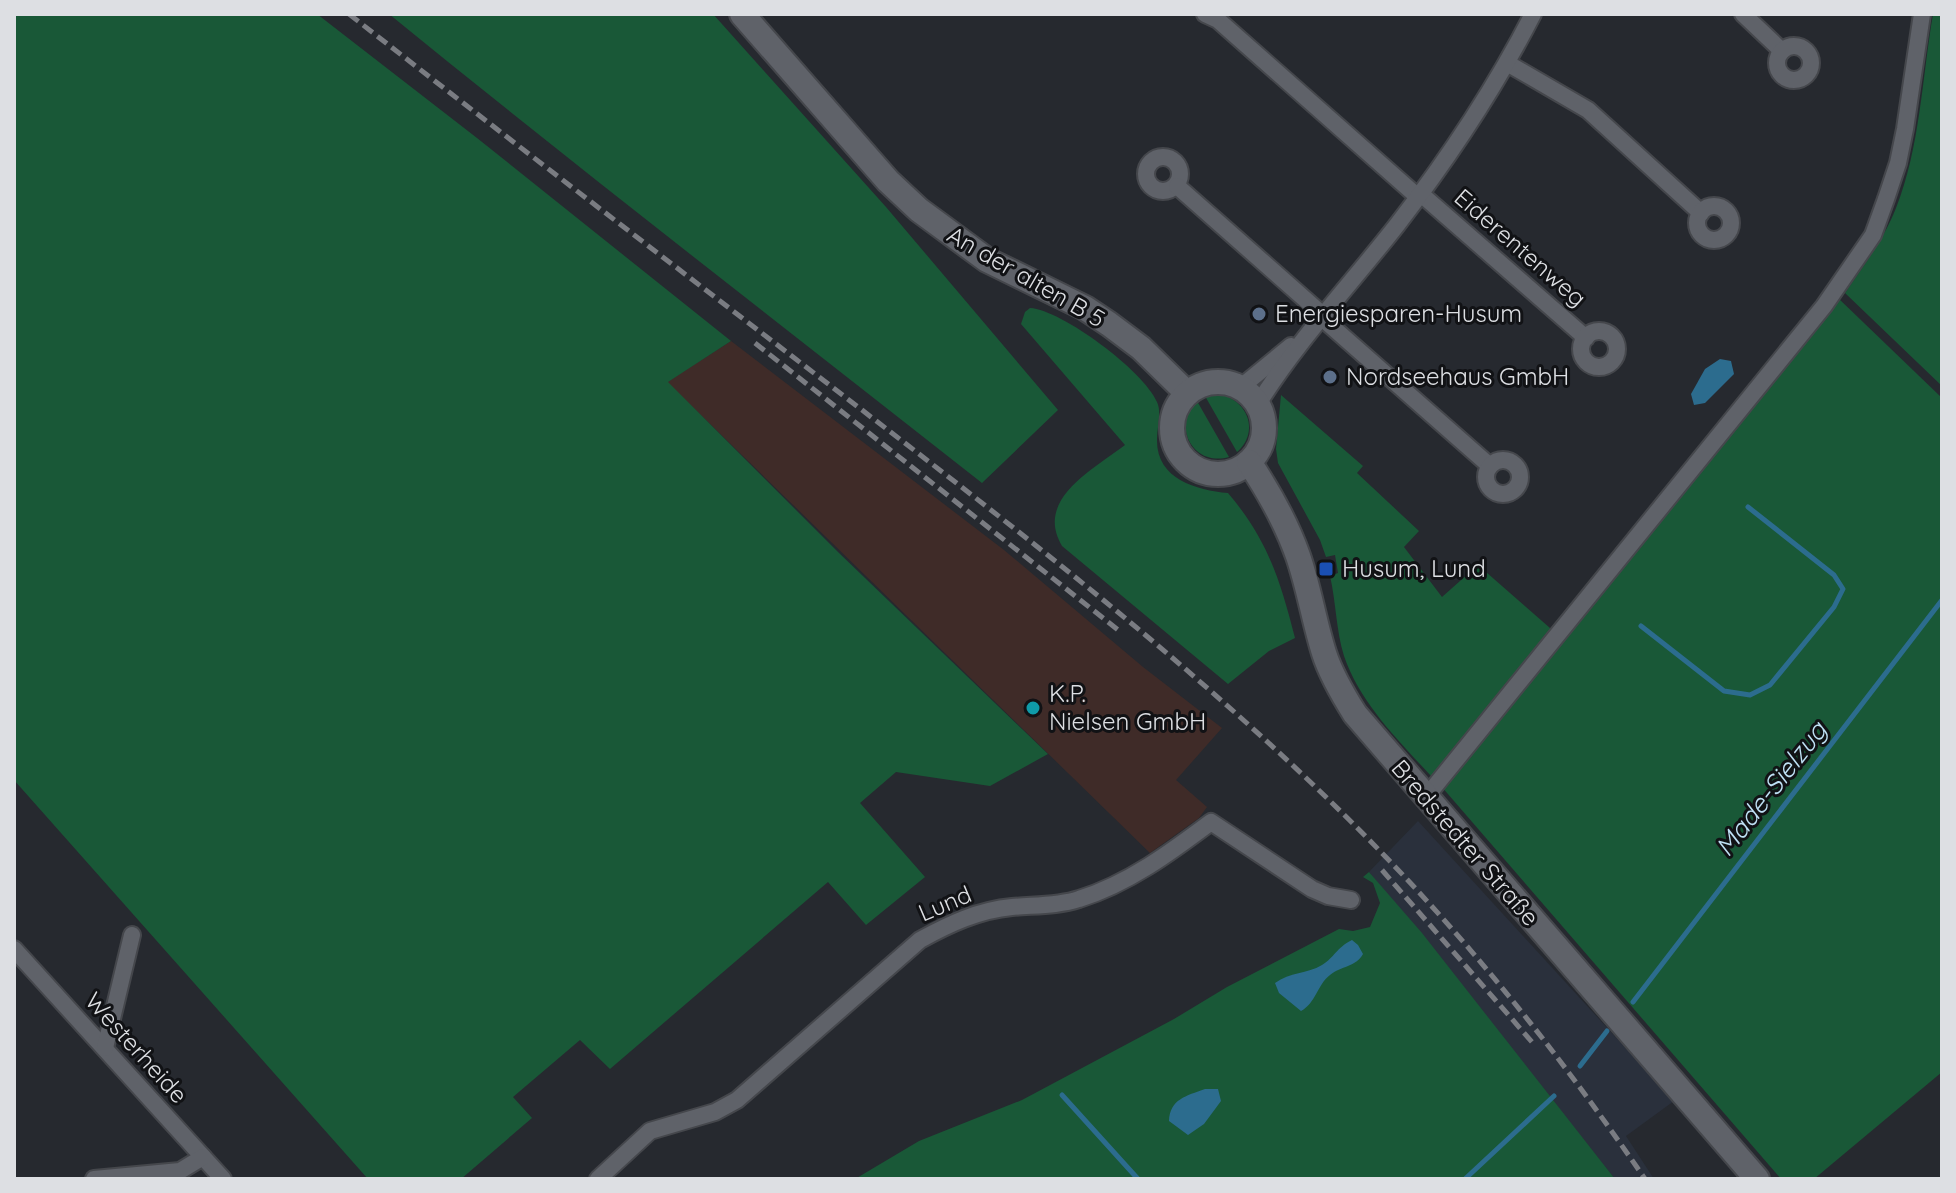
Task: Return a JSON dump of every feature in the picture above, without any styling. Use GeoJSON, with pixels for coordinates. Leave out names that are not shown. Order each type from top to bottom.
{"type":"FeatureCollection","features":[{"type":"Feature","properties":{"kind":"main road","name":"An der alten B 5"},"geometry":{"type":"LineString","coordinates":[[742,14],[888,181],[929,219],[987,260],[1085,308],[1109,324],[1141,348],[1187,393]]}},
{"type":"Feature","properties":{"kind":"main road"},"geometry":{"type":"LineString","coordinates":[[1227,382],[1250,396],[1263,419],[1264,434],[1259,450],[1249,462],[1235,471],[1220,474],[1204,472],[1179,453],[1173,438],[1172,422],[1177,407],[1187,393],[1198,386],[1227,382]]}},
{"type":"Feature","properties":{"kind":"main road","name":"Bredstedter Straße"},"geometry":{"type":"LineString","coordinates":[[1249,462],[1280,512],[1303,572],[1324,652],[1337,684],[1366,730],[1757,1179]]}},
{"type":"Feature","properties":{"kind":"street","name":"Eiderentenweg"},"geometry":{"type":"LineString","coordinates":[[1205,14],[1218,20],[1586,338]]}},
{"type":"Feature","properties":{"kind":"street"},"geometry":{"type":"LineString","coordinates":[[1250,396],[1320,320],[1420,196],[1507,63],[1533,14]]}},
{"type":"Feature","properties":{"kind":"street"},"geometry":{"type":"LineString","coordinates":[[1743,14],[1782,51]]}},
{"type":"Feature","properties":{"kind":"street"},"geometry":{"type":"LineString","coordinates":[[1426,797],[1824,306],[1873,235],[1898,163],[1922,14]]}},
{"type":"Feature","properties":{"kind":"street"},"geometry":{"type":"LineString","coordinates":[[1507,63],[1588,110],[1701,213]]}},
{"type":"Feature","properties":{"kind":"street"},"geometry":{"type":"LineString","coordinates":[[1177,186],[1320,320],[1490,466]]}},
{"type":"Feature","properties":{"kind":"street","name":"Lund"},"geometry":{"type":"LineString","coordinates":[[598,1179],[650,1131],[715,1112],[737,1100],[920,940],[951,923],[980,913],[1078,900],[1154,863],[1211,822],[1312,889],[1351,900]]}},
{"type":"Feature","properties":{"kind":"street"},"geometry":{"type":"LineString","coordinates":[[105,1048],[132,935]]}},
{"type":"Feature","properties":{"kind":"street","name":"Westerheide"},"geometry":{"type":"LineString","coordinates":[[14,949],[223,1179]]}},
{"type":"Feature","properties":{"kind":"street"},"geometry":{"type":"LineString","coordinates":[[94,1179],[180,1171],[203,1157]]}},
{"type":"Feature","properties":{"kind":"shaded area"},"geometry":{"type":"Polygon","coordinates":[[[731,341],[1004,550],[1143,667],[1222,728],[1176,780],[1207,807],[1199,818],[1150,853],[667,382],[731,341]]]}},
{"type":"Feature","properties":{"kind":"shaded area"},"geometry":{"type":"Polygon","coordinates":[[[1418,821],[1674,1101],[1626,1136],[1654,1179],[1615,1179],[1369,872],[1418,821]]]}},
{"type":"Feature","properties":{"kind":"green space"},"geometry":{"type":"Polygon","coordinates":[[[14,14],[317,14],[731,341],[668,382],[838,552],[1048,754],[990,786],[896,772],[860,803],[925,877],[866,925],[828,882],[610,1069],[580,1040],[513,1097],[532,1118],[461,1179],[368,1179],[14,780],[14,14]]]}},
{"type":"Feature","properties":{"kind":"green space"},"geometry":{"type":"Polygon","coordinates":[[[389,14],[713,14],[886,207],[1058,410],[982,483],[389,14]]]}},
{"type":"Feature","properties":{"kind":"green space"},"geometry":{"type":"Polygon","coordinates":[[[1933,14],[1942,14],[1942,386],[1845,293],[1886,231],[1904,185],[1915,137],[1933,14]]]}},
{"type":"Feature","properties":{"kind":"green space"},"geometry":{"type":"Polygon","coordinates":[[[1837,297],[1942,398],[1942,1072],[1814,1179],[1781,1179],[1441,786],[1837,297]]]}},
{"type":"Feature","properties":{"kind":"green space"},"geometry":{"type":"Polygon","coordinates":[[[1030,308],[1044,311],[1081,330],[1136,375],[1157,402],[1158,453],[1163,464],[1180,480],[1191,485],[1228,493],[1263,544],[1278,579],[1295,638],[1269,651],[1228,684],[1062,546],[1055,529],[1061,500],[1084,475],[1125,445],[1021,324],[1030,308]]]}},
{"type":"Feature","properties":{"kind":"green space"},"geometry":{"type":"Polygon","coordinates":[[[1214,394],[1234,400],[1246,415],[1248,434],[1237,452],[1205,396],[1214,394]]]}},
{"type":"Feature","properties":{"kind":"green space"},"geometry":{"type":"Polygon","coordinates":[[[1281,395],[1363,466],[1357,473],[1419,531],[1404,547],[1442,597],[1478,565],[1550,628],[1551,635],[1441,769],[1431,776],[1370,705],[1344,656],[1330,576],[1338,573],[1335,555],[1326,557],[1278,463],[1276,449],[1281,395]]]}},
{"type":"Feature","properties":{"kind":"green space"},"geometry":{"type":"Polygon","coordinates":[[[1197,401],[1229,457],[1205,456],[1190,442],[1186,422],[1189,411],[1197,401]]]}},
{"type":"Feature","properties":{"kind":"green space"},"geometry":{"type":"Polygon","coordinates":[[[1369,872],[1422,933],[1615,1179],[855,1179],[919,1141],[1022,1100],[1339,929],[1353,931],[1370,927],[1380,903],[1373,883],[1363,877],[1369,872]]]}},
{"type":"Feature","properties":{"kind":"water"},"geometry":{"type":"Polygon","coordinates":[[[1720,359],[1731,361],[1734,374],[1705,403],[1694,405],[1691,394],[1705,369],[1720,359]]]}},
{"type":"Feature","properties":{"kind":"water"},"geometry":{"type":"Polygon","coordinates":[[[1352,940],[1363,954],[1356,962],[1326,979],[1306,1008],[1301,1011],[1279,993],[1275,983],[1322,965],[1352,940]]]}},
{"type":"Feature","properties":{"kind":"water"},"geometry":{"type":"Polygon","coordinates":[[[1205,1089],[1218,1089],[1221,1101],[1204,1124],[1188,1135],[1169,1121],[1172,1108],[1180,1099],[1205,1089]]]}},
{"type":"Feature","properties":{"kind":"waterway"},"geometry":{"type":"LineString","coordinates":[[1641,626],[1724,691],[1750,695],[1770,685],[1834,607],[1843,589],[1834,575],[1748,507]]}},
{"type":"Feature","properties":{"kind":"waterway","name":"Made-Sielzug"},"geometry":{"type":"LineString","coordinates":[[1633,1002],[1942,600]]}},
{"type":"Feature","properties":{"kind":"waterway","name":"Made-Sielzug"},"geometry":{"type":"LineString","coordinates":[[1580,1066],[1607,1031]]}},
{"type":"Feature","properties":{"kind":"waterway"},"geometry":{"type":"LineString","coordinates":[[1062,1095],[1138,1179]]}},
{"type":"Feature","properties":{"kind":"waterway","name":"Made-Sielzug"},"geometry":{"type":"LineString","coordinates":[[1465,1179],[1554,1096]]}},
{"type":"Feature","properties":{"kind":"railway"},"geometry":{"type":"LineString","coordinates":[[349,14],[1039,548],[1249,725],[1380,851],[1452,928],[1552,1050],[1645,1179]]}},
{"type":"Feature","properties":{"kind":"railway"},"geometry":{"type":"LineString","coordinates":[[755,343],[1122,633]]}},
{"type":"Feature","properties":{"kind":"railway"},"geometry":{"type":"LineString","coordinates":[[1382,870],[1532,1042]]}},
{"type":"Feature","properties":{"kind":"place","name":"Energiesparen-Husum"},"geometry":{"type":"Point","coordinates":[1259,314]}},
{"type":"Feature","properties":{"kind":"place","name":"Nordseehaus GmbH"},"geometry":{"type":"Point","coordinates":[1330,377]}},
{"type":"Feature","properties":{"kind":"place","name":"Husum, Lund"},"geometry":{"type":"Point","coordinates":[1326,569]}},
{"type":"Feature","properties":{"kind":"place","name":"K.P. Nielsen GmbH"},"geometry":{"type":"Point","coordinates":[1033,708]}}]}
